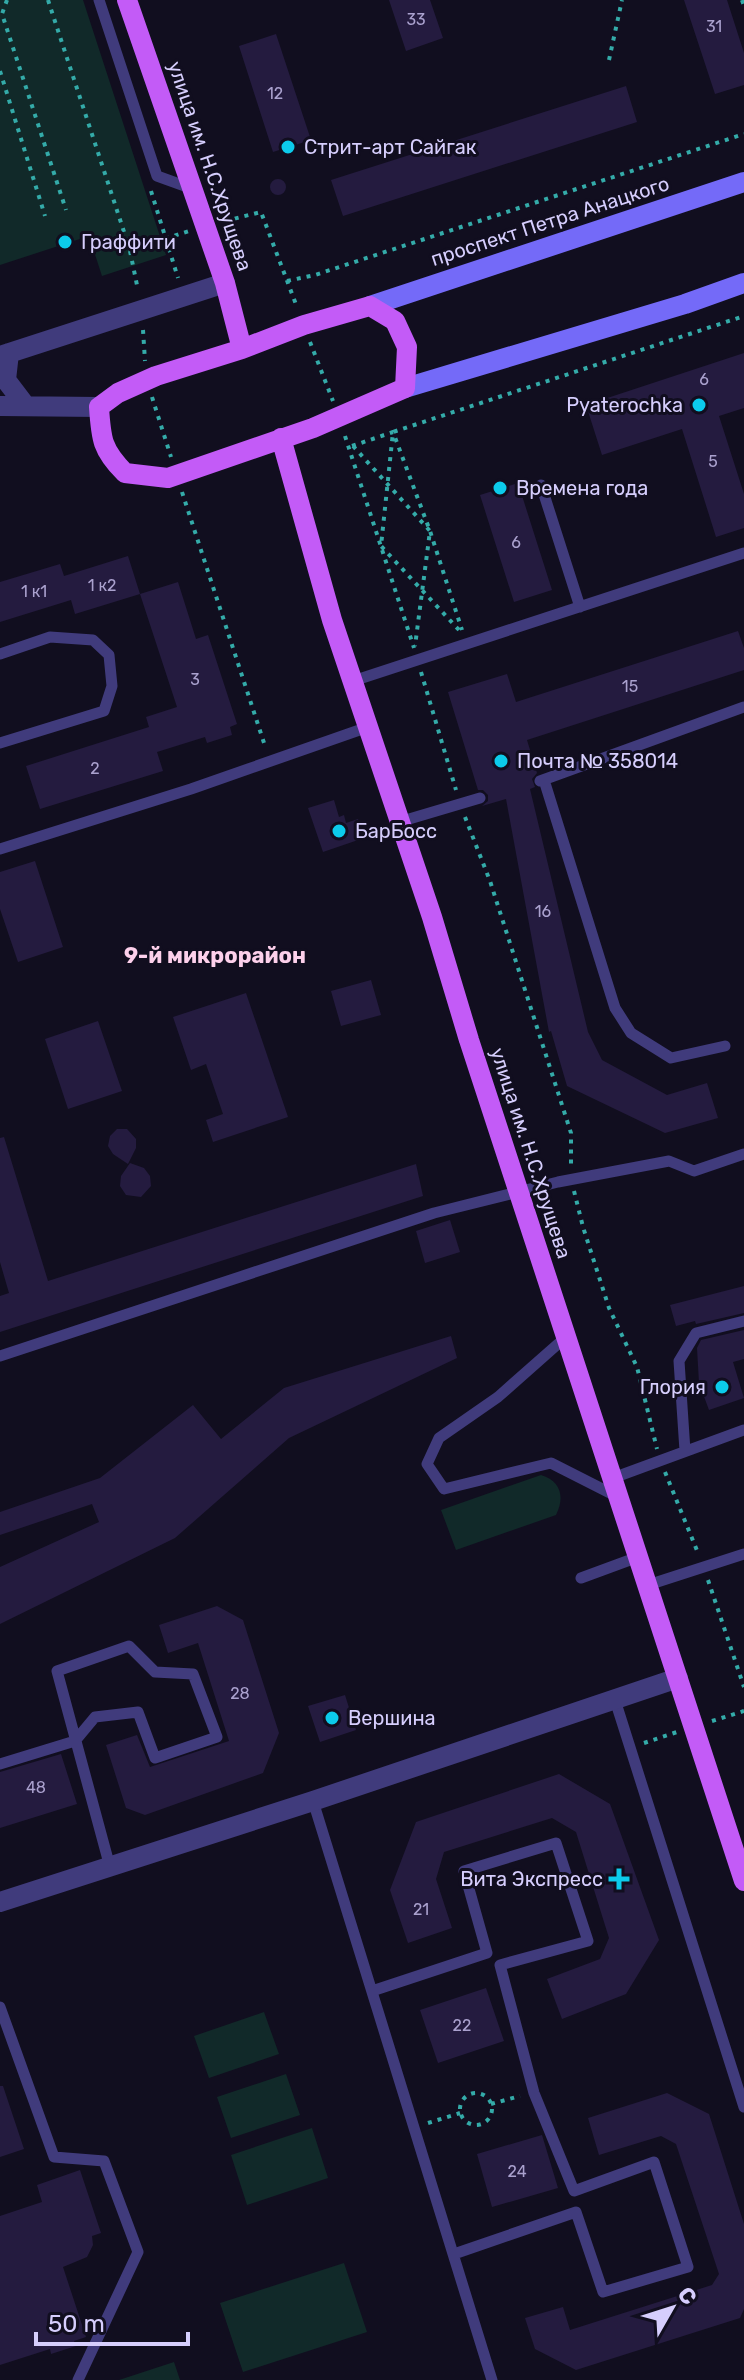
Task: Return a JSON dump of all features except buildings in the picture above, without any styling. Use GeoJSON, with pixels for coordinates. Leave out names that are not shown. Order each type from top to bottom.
{"type":"FeatureCollection","features":[{"type":"Feature","properties":{"kind":"main road","name":"улица им. Н.С.Хрущева"},"geometry":{"type":"LineString","coordinates":[[127,0],[225,283],[242,349]]}},
{"type":"Feature","properties":{"kind":"main road","name":"проспект Петра Анацкого"},"geometry":{"type":"LineString","coordinates":[[99,407],[118,393],[147,380],[304,325],[744,182]]}},
{"type":"Feature","properties":{"kind":"main road"},"geometry":{"type":"LineString","coordinates":[[99,407],[101,439],[109,456],[125,473],[168,478],[342,416],[405,388],[685,304],[744,283]]}},
{"type":"Feature","properties":{"kind":"main road"},"geometry":{"type":"LineString","coordinates":[[370,306],[395,321],[407,347],[405,388]]}},
{"type":"Feature","properties":{"kind":"main road","name":"улица им. Н.С.Хрущева"},"geometry":{"type":"LineString","coordinates":[[281,438],[332,620],[744,1881]]}},
{"type":"Feature","properties":{"kind":"street"},"geometry":{"type":"LineString","coordinates":[[25,405],[6,380],[4,355],[225,283]]}},
{"type":"Feature","properties":{"kind":"street"},"geometry":{"type":"LineString","coordinates":[[0,406],[99,407]]}},
{"type":"Feature","properties":{"kind":"street"},"geometry":{"type":"LineString","coordinates":[[0,1902],[678,1678]]}},
{"type":"Feature","properties":{"kind":"lane"},"geometry":{"type":"LineString","coordinates":[[99,0],[157,176],[193,189]]}},
{"type":"Feature","properties":{"kind":"lane"},"geometry":{"type":"LineString","coordinates":[[541,485],[580,607]]}},
{"type":"Feature","properties":{"kind":"lane"},"geometry":{"type":"LineString","coordinates":[[353,681],[416,656],[744,553]]}},
{"type":"Feature","properties":{"kind":"lane"},"geometry":{"type":"LineString","coordinates":[[0,654],[50,637],[93,640],[109,655],[112,686],[104,711],[0,743]]}},
{"type":"Feature","properties":{"kind":"lane"},"geometry":{"type":"LineString","coordinates":[[725,1046],[671,1058],[631,1033],[615,1008],[542,780],[744,707]]}},
{"type":"Feature","properties":{"kind":"lane"},"geometry":{"type":"LineString","coordinates":[[0,849],[368,727]]}},
{"type":"Feature","properties":{"kind":"lane"},"geometry":{"type":"LineString","coordinates":[[399,822],[480,798]]}},
{"type":"Feature","properties":{"kind":"lane"},"geometry":{"type":"LineString","coordinates":[[0,1356],[434,1213],[571,1180],[669,1161],[694,1171],[744,1154]]}},
{"type":"Feature","properties":{"kind":"lane"},"geometry":{"type":"LineString","coordinates":[[685,1451],[679,1361],[696,1333],[744,1321]]}},
{"type":"Feature","properties":{"kind":"lane"},"geometry":{"type":"LineString","coordinates":[[567,1336],[498,1397],[439,1438],[427,1464],[444,1489],[551,1463],[616,1488],[660,1461],[744,1430]]}},
{"type":"Feature","properties":{"kind":"lane"},"geometry":{"type":"LineString","coordinates":[[648,1585],[744,1554]]}},
{"type":"Feature","properties":{"kind":"lane"},"geometry":{"type":"LineString","coordinates":[[581,1578],[638,1557]]}},
{"type":"Feature","properties":{"kind":"lane"},"geometry":{"type":"LineString","coordinates":[[0,1764],[75,1741],[95,1717],[138,1712],[155,1758],[217,1737],[193,1674],[155,1672],[129,1646],[57,1671],[75,1741],[110,1867]]}},
{"type":"Feature","properties":{"kind":"lane"},"geometry":{"type":"LineString","coordinates":[[615,1700],[744,2107]]}},
{"type":"Feature","properties":{"kind":"lane"},"geometry":{"type":"LineString","coordinates":[[313,1801],[492,2380]]}},
{"type":"Feature","properties":{"kind":"lane"},"geometry":{"type":"LineString","coordinates":[[500,1965],[588,1941],[556,1843],[464,1871],[487,1953],[500,1965],[534,2093],[574,2191],[576,2212],[603,2292],[688,2267],[654,2162],[574,2191]]}},
{"type":"Feature","properties":{"kind":"lane"},"geometry":{"type":"LineString","coordinates":[[372,1991],[487,1953]]}},
{"type":"Feature","properties":{"kind":"lane"},"geometry":{"type":"LineString","coordinates":[[0,2007],[54,2157],[104,2161],[138,2252],[78,2380]]}},
{"type":"Feature","properties":{"kind":"lane"},"geometry":{"type":"LineString","coordinates":[[454,2254],[576,2212]]}},
{"type":"Feature","properties":{"kind":"path"},"geometry":{"type":"LineString","coordinates":[[7,0],[2,14],[66,210]]}},
{"type":"Feature","properties":{"kind":"path"},"geometry":{"type":"LineString","coordinates":[[609,60],[622,0]]}},
{"type":"Feature","properties":{"kind":"path"},"geometry":{"type":"LineString","coordinates":[[742,0],[744,6]]}},
{"type":"Feature","properties":{"kind":"path"},"geometry":{"type":"LineString","coordinates":[[0,71],[45,216]]}},
{"type":"Feature","properties":{"kind":"path"},"geometry":{"type":"LineString","coordinates":[[287,281],[315,275],[744,134]]}},
{"type":"Feature","properties":{"kind":"path"},"geometry":{"type":"LineString","coordinates":[[128,245],[142,309],[147,380],[270,761]]}},
{"type":"Feature","properties":{"kind":"path"},"geometry":{"type":"LineString","coordinates":[[352,446],[744,316]]}},
{"type":"Feature","properties":{"kind":"path"},"geometry":{"type":"LineString","coordinates":[[393,432],[430,531],[463,635],[381,546],[393,432]]}},
{"type":"Feature","properties":{"kind":"path"},"geometry":{"type":"LineString","coordinates":[[346,438],[430,531]]}},
{"type":"Feature","properties":{"kind":"path"},"geometry":{"type":"LineString","coordinates":[[430,531],[416,656],[460,804],[490,881],[571,1133],[571,1180],[583,1227],[609,1308],[638,1369],[660,1461]]}},
{"type":"Feature","properties":{"kind":"path"},"geometry":{"type":"LineString","coordinates":[[472,2093],[481,2093],[491,2104],[490,2117],[484,2123],[475,2125],[466,2122],[460,2113],[464,2097],[472,2093]]}},
{"type":"Feature","properties":{"kind":"path"},"geometry":{"type":"LineString","coordinates":[[491,2104],[534,2093]]}},
{"type":"Feature","properties":{"kind":"path"},"geometry":{"type":"LineString","coordinates":[[415,2128],[460,2113]]}},
{"type":"Feature","properties":{"kind":"green space"},"geometry":{"type":"Polygon","coordinates":[[[0,0],[83,0],[166,255],[102,276],[89,236],[0,265],[0,0]]]}},
{"type":"Feature","properties":{"kind":"green space"},"geometry":{"type":"Polygon","coordinates":[[[541,1475],[553,1481],[559,1490],[560,1502],[556,1515],[456,1550],[441,1510],[541,1475]]]}},
{"type":"Feature","properties":{"kind":"green space"},"geometry":{"type":"Polygon","coordinates":[[[264,2012],[279,2054],[209,2078],[194,2036],[264,2012]]]}},
{"type":"Feature","properties":{"kind":"green space"},"geometry":{"type":"Polygon","coordinates":[[[286,2074],[300,2115],[231,2138],[217,2097],[286,2074]]]}},
{"type":"Feature","properties":{"kind":"green space"},"geometry":{"type":"Polygon","coordinates":[[[312,2128],[328,2178],[247,2205],[231,2155],[312,2128]]]}},
{"type":"Feature","properties":{"kind":"green space"},"geometry":{"type":"Polygon","coordinates":[[[344,2263],[367,2332],[243,2372],[220,2303],[344,2263]]]}},
{"type":"Feature","properties":{"kind":"green space"},"geometry":{"type":"Polygon","coordinates":[[[174,2362],[180,2380],[119,2380],[174,2362]]]}},
{"type":"Feature","properties":{"kind":"place","name":"Стрит-арт Сайгак"},"geometry":{"type":"Point","coordinates":[288,147]}},
{"type":"Feature","properties":{"kind":"place","name":"Граффити"},"geometry":{"type":"Point","coordinates":[65,242]}},
{"type":"Feature","properties":{"kind":"place","name":"Pyaterochka"},"geometry":{"type":"Point","coordinates":[699,405]}},
{"type":"Feature","properties":{"kind":"place","name":"Времена года"},"geometry":{"type":"Point","coordinates":[500,488]}},
{"type":"Feature","properties":{"kind":"place","name":"Почта № 358014"},"geometry":{"type":"Point","coordinates":[501,761]}},
{"type":"Feature","properties":{"kind":"place","name":"БарБосс"},"geometry":{"type":"Point","coordinates":[339,831]}},
{"type":"Feature","properties":{"kind":"place","name":"Глория"},"geometry":{"type":"Point","coordinates":[722,1387]}},
{"type":"Feature","properties":{"kind":"place","name":"Вершина"},"geometry":{"type":"Point","coordinates":[332,1718]}},
{"type":"Feature","properties":{"kind":"place","name":"Вита Экспресс"},"geometry":{"type":"Point","coordinates":[619,1879]}},
{"type":"Feature","properties":{"kind":"district","name":"9-й микрорайон"},"geometry":{"type":"Point","coordinates":[215,955]}}]}
